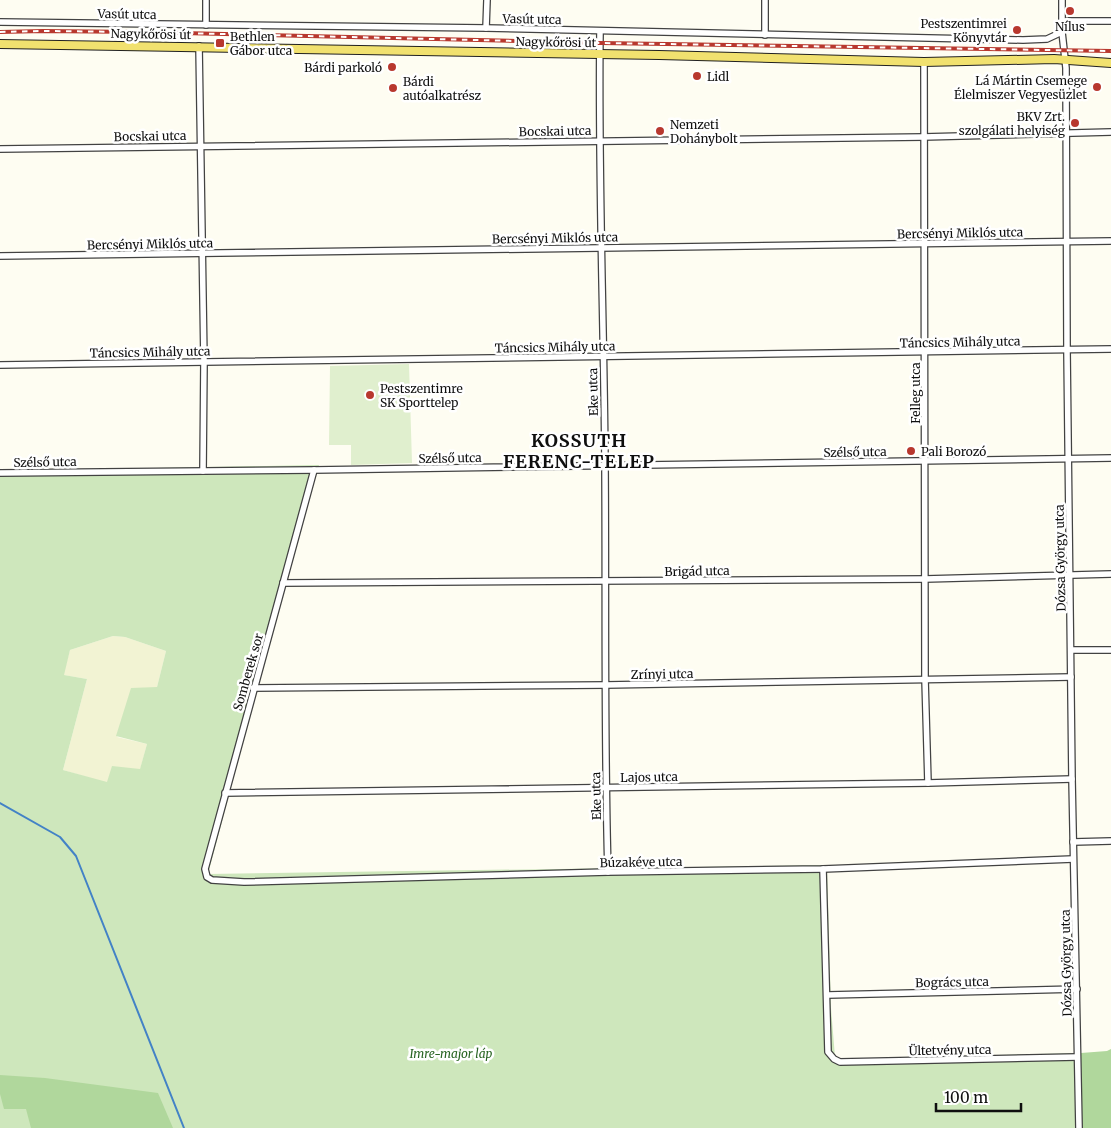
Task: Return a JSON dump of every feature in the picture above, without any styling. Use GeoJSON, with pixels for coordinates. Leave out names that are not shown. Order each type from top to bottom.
{"type":"FeatureCollection","features":[{"type":"Feature","properties":{"kind":"main road","name":"Nagykőrösi út"},"geometry":{"type":"LineString","coordinates":[[0,44],[199,46],[392,52],[599,54],[924,62],[1064,60],[1111,63]]}},
{"type":"Feature","properties":{"kind":"street"},"geometry":{"type":"LineString","coordinates":[[206,0],[206,25]]}},
{"type":"Feature","properties":{"kind":"street"},"geometry":{"type":"LineString","coordinates":[[486,0],[486,28]]}},
{"type":"Feature","properties":{"kind":"street"},"geometry":{"type":"LineString","coordinates":[[765,0],[765,35]]}},
{"type":"Feature","properties":{"kind":"street","name":"Dózsa György utca"},"geometry":{"type":"LineString","coordinates":[[1062,0],[1062,32],[1066,68],[1065,133],[1072,779],[1079,1128]]}},
{"type":"Feature","properties":{"kind":"street"},"geometry":{"type":"LineString","coordinates":[[1062,21],[1111,21]]}},
{"type":"Feature","properties":{"kind":"street","name":"Vasút utca"},"geometry":{"type":"LineString","coordinates":[[0,22],[486,28],[1034,40],[1047,39],[1062,32]]}},
{"type":"Feature","properties":{"kind":"street","name":"Eke utca"},"geometry":{"type":"LineString","coordinates":[[600,31],[608,872]]}},
{"type":"Feature","properties":{"kind":"street"},"geometry":{"type":"LineString","coordinates":[[199,46],[204,361],[203,471]]}},
{"type":"Feature","properties":{"kind":"street","name":"Felleg utca"},"geometry":{"type":"LineString","coordinates":[[924,62],[925,578],[928,783]]}},
{"type":"Feature","properties":{"kind":"street","name":"Bocskai utca"},"geometry":{"type":"LineString","coordinates":[[0,149],[923,137],[1111,132]]}},
{"type":"Feature","properties":{"kind":"street","name":"Bercsényi Miklós utca"},"geometry":{"type":"LineString","coordinates":[[0,256],[1111,241]]}},
{"type":"Feature","properties":{"kind":"street","name":"Táncsics Mihály utca"},"geometry":{"type":"LineString","coordinates":[[0,365],[1111,349]]}},
{"type":"Feature","properties":{"kind":"street","name":"Szélső utca"},"geometry":{"type":"LineString","coordinates":[[0,473],[1111,458]]}},
{"type":"Feature","properties":{"kind":"street","name":"Somberek sor"},"geometry":{"type":"LineString","coordinates":[[210,879],[205,869],[314,470]]}},
{"type":"Feature","properties":{"kind":"street","name":"Brigád utca"},"geometry":{"type":"LineString","coordinates":[[283,584],[604,582],[1111,574]]}},
{"type":"Feature","properties":{"kind":"street"},"geometry":{"type":"LineString","coordinates":[[1071,650],[1111,650]]}},
{"type":"Feature","properties":{"kind":"street","name":"Zrínyi utca"},"geometry":{"type":"LineString","coordinates":[[253,688],[606,685],[1071,677]]}},
{"type":"Feature","properties":{"kind":"street","name":"Lajos utca"},"geometry":{"type":"LineString","coordinates":[[225,793],[928,783],[1072,779]]}},
{"type":"Feature","properties":{"kind":"street"},"geometry":{"type":"LineString","coordinates":[[1073,842],[1111,841]]}},
{"type":"Feature","properties":{"kind":"street","name":"Búzakéve utca"},"geometry":{"type":"LineString","coordinates":[[210,879],[224,882],[244,882],[824,868],[1073,859]]}},
{"type":"Feature","properties":{"kind":"street"},"geometry":{"type":"LineString","coordinates":[[824,868],[828,994]]}},
{"type":"Feature","properties":{"kind":"street","name":"Bogrács utca"},"geometry":{"type":"LineString","coordinates":[[828,994],[1077,990]]}},
{"type":"Feature","properties":{"kind":"street","name":"Ültetvény utca"},"geometry":{"type":"LineString","coordinates":[[828,994],[828,1052],[834,1059],[840,1062],[1077,1057]]}},
{"type":"Feature","properties":{"kind":"green space","name":"Pestszentimre SK Sporttelep"},"geometry":{"type":"Polygon","coordinates":[[[409,364],[412,463],[351,465],[351,445],[329,445],[330,366],[409,364]]]}},
{"type":"Feature","properties":{"kind":"green space","name":"Imre-major láp"},"geometry":{"type":"Polygon","coordinates":[[[319,465],[299,531],[208,874],[827,865],[831,1008],[835,1057],[840,1059],[1081,1053],[1078,1128],[0,1128],[0,471],[319,465]],[[113,636],[70,650],[64,675],[87,679],[63,770],[107,782],[112,766],[140,769],[147,744],[116,736],[131,688],[157,687],[166,651],[125,637],[113,636]]]}},
{"type":"Feature","properties":{"kind":"green space"},"geometry":{"type":"Polygon","coordinates":[[[113,636],[125,637],[166,651],[157,687],[117,737],[147,744],[140,770],[107,783],[63,770],[87,679],[63,675],[70,650],[113,636]]]}},
{"type":"Feature","properties":{"kind":"green space"},"geometry":{"type":"Polygon","coordinates":[[[1111,1049],[1111,1128],[1078,1128],[1081,1053],[1111,1049]]]}},
{"type":"Feature","properties":{"kind":"green space"},"geometry":{"type":"Polygon","coordinates":[[[0,1075],[45,1078],[158,1093],[173,1128],[31,1128],[26,1109],[4,1109],[0,1094],[0,1075]]]}},
{"type":"Feature","properties":{"kind":"waterway"},"geometry":{"type":"LineString","coordinates":[[0,803],[60,837],[76,856],[184,1128]]}},
{"type":"Feature","properties":{"kind":"railway"},"geometry":{"type":"LineString","coordinates":[[0,32],[140,32],[600,43],[1111,51]]}},
{"type":"Feature","properties":{"kind":"place","name":"Nílus"},"geometry":{"type":"Point","coordinates":[1070,11]}},
{"type":"Feature","properties":{"kind":"place","name":"Pestszentimrei Könyvtár"},"geometry":{"type":"Point","coordinates":[1017,30]}},
{"type":"Feature","properties":{"kind":"place","name":"Bethlen Gábor utca"},"geometry":{"type":"Point","coordinates":[220,43]}},
{"type":"Feature","properties":{"kind":"place","name":"Bárdi parkoló"},"geometry":{"type":"Point","coordinates":[392,67]}},
{"type":"Feature","properties":{"kind":"place","name":"Lidl"},"geometry":{"type":"Point","coordinates":[697,76]}},
{"type":"Feature","properties":{"kind":"place","name":"Lá Mártin Csemege Élelmiszer Vegyesüzlet"},"geometry":{"type":"Point","coordinates":[1097,87]}},
{"type":"Feature","properties":{"kind":"place","name":"Bárdi autóalkatrész"},"geometry":{"type":"Point","coordinates":[393,88]}},
{"type":"Feature","properties":{"kind":"place","name":"BKV Zrt. szolgálati helyiség"},"geometry":{"type":"Point","coordinates":[1075,123]}},
{"type":"Feature","properties":{"kind":"place","name":"Nemzeti Dohánybolt"},"geometry":{"type":"Point","coordinates":[660,131]}},
{"type":"Feature","properties":{"kind":"place","name":"Pestszentimre SK Sporttelep"},"geometry":{"type":"Point","coordinates":[370,395]}},
{"type":"Feature","properties":{"kind":"place","name":"Pali Borozó"},"geometry":{"type":"Point","coordinates":[911,451]}},
{"type":"Feature","properties":{"kind":"district","name":"KOSSUTH FERENC-TELEP"},"geometry":{"type":"Point","coordinates":[579,450]}}]}
